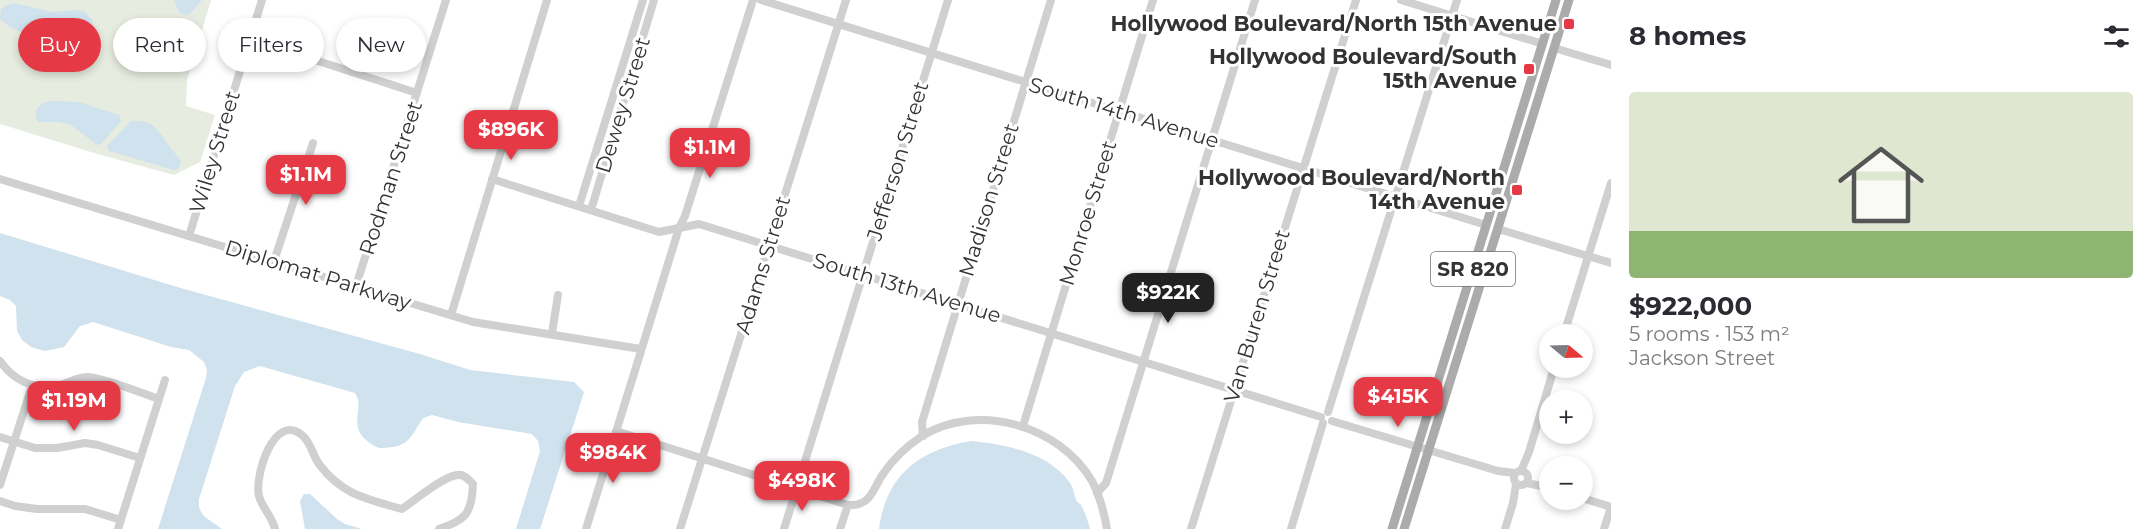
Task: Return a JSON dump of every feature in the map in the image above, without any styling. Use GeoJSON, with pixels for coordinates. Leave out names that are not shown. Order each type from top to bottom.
{"type":"FeatureCollection","features":[{"type":"Feature","properties":{"kind":"main road","name":"SR 820"},"geometry":{"type":"LineString","coordinates":[[1404,529],[1569,0]]}},
{"type":"Feature","properties":{"kind":"main road","name":"SR 820"},"geometry":{"type":"LineString","coordinates":[[1392,529],[1555,4]]}},
{"type":"Feature","properties":{"kind":"main road"},"geometry":{"type":"LineString","coordinates":[[1554,48],[1552,38],[1555,4]]}},
{"type":"Feature","properties":{"kind":"main road"},"geometry":{"type":"LineString","coordinates":[[1543,44],[1545,55],[1543,80]]}},
{"type":"Feature","properties":{"kind":"street","name":"Wiley Street"},"geometry":{"type":"LineString","coordinates":[[189,236],[262,0]]}},
{"type":"Feature","properties":{"kind":"street","name":"Rodman Street"},"geometry":{"type":"LineString","coordinates":[[356,286],[446,0]]}},
{"type":"Feature","properties":{"kind":"street"},"geometry":{"type":"LineString","coordinates":[[451,315],[547,0]]}},
{"type":"Feature","properties":{"kind":"street","name":"Dewey Street"},"geometry":{"type":"LineString","coordinates":[[579,206],[643,0]]}},
{"type":"Feature","properties":{"kind":"street","name":"Dewey Street"},"geometry":{"type":"LineString","coordinates":[[591,210],[654,0]]}},
{"type":"Feature","properties":{"kind":"street"},"geometry":{"type":"LineString","coordinates":[[586,529],[679,228],[753,0]]}},
{"type":"Feature","properties":{"kind":"street","name":"South 14th Avenue"},"geometry":{"type":"LineString","coordinates":[[761,0],[1486,225]]}},
{"type":"Feature","properties":{"kind":"street","name":"Adams Street"},"geometry":{"type":"LineString","coordinates":[[680,529],[846,0]]}},
{"type":"Feature","properties":{"kind":"street","name":"Jefferson Street"},"geometry":{"type":"LineString","coordinates":[[784,529],[948,0]]}},
{"type":"Feature","properties":{"kind":"street","name":"Madison Street"},"geometry":{"type":"LineString","coordinates":[[923,436],[922,422],[1050,0]]}},
{"type":"Feature","properties":{"kind":"street","name":"Monroe Street"},"geometry":{"type":"LineString","coordinates":[[1023,426],[1154,0]]}},
{"type":"Feature","properties":{"kind":"street"},"geometry":{"type":"LineString","coordinates":[[1097,493],[1106,483],[1255,0]]}},
{"type":"Feature","properties":{"kind":"street","name":"Van Buren Street"},"geometry":{"type":"LineString","coordinates":[[1191,529],[1356,0]]}},
{"type":"Feature","properties":{"kind":"street"},"geometry":{"type":"LineString","coordinates":[[1401,0],[1543,44]]}},
{"type":"Feature","properties":{"kind":"street"},"geometry":{"type":"LineString","coordinates":[[1291,529],[1457,0]]}},
{"type":"Feature","properties":{"kind":"street"},"geometry":{"type":"LineString","coordinates":[[1554,48],[1611,65]]}},
{"type":"Feature","properties":{"kind":"street"},"geometry":{"type":"LineString","coordinates":[[324,63],[417,93]]}},
{"type":"Feature","properties":{"kind":"street"},"geometry":{"type":"LineString","coordinates":[[274,261],[313,143]]}},
{"type":"Feature","properties":{"kind":"street","name":"Diplomat Parkway"},"geometry":{"type":"LineString","coordinates":[[0,179],[451,315],[495,326],[552,333],[641,349]]}},
{"type":"Feature","properties":{"kind":"street","name":"South 13th Avenue"},"geometry":{"type":"LineString","coordinates":[[492,180],[659,232],[699,224],[1539,485]]}},
{"type":"Feature","properties":{"kind":"street"},"geometry":{"type":"LineString","coordinates":[[1567,324],[1611,183]]}},
{"type":"Feature","properties":{"kind":"street"},"geometry":{"type":"LineString","coordinates":[[1498,229],[1611,263]]}},
{"type":"Feature","properties":{"kind":"street"},"geometry":{"type":"LineString","coordinates":[[552,333],[558,295]]}},
{"type":"Feature","properties":{"kind":"street"},"geometry":{"type":"LineString","coordinates":[[0,361],[11,374],[32,386],[58,386],[76,378],[90,377],[159,399]]}},
{"type":"Feature","properties":{"kind":"street"},"geometry":{"type":"LineString","coordinates":[[1505,529],[1551,378]]}},
{"type":"Feature","properties":{"kind":"street"},"geometry":{"type":"LineString","coordinates":[[118,529],[165,380]]}},
{"type":"Feature","properties":{"kind":"street"},"geometry":{"type":"LineString","coordinates":[[0,485],[32,386]]}},
{"type":"Feature","properties":{"kind":"street"},"geometry":{"type":"LineString","coordinates":[[616,431],[848,505],[858,505],[868,500],[895,458],[923,436],[942,428],[978,420],[1023,426],[1052,442],[1075,460],[1092,481],[1103,509],[1107,529]]}},
{"type":"Feature","properties":{"kind":"street"},"geometry":{"type":"LineString","coordinates":[[275,529],[273,519],[259,496],[258,481],[271,441],[286,431],[304,436],[319,465],[341,487],[355,496],[402,509],[448,478],[458,475],[466,477],[473,484],[470,508],[464,518],[455,524],[439,529]]}},
{"type":"Feature","properties":{"kind":"street"},"geometry":{"type":"LineString","coordinates":[[0,436],[36,448],[98,445],[140,458]]}},
{"type":"Feature","properties":{"kind":"street"},"geometry":{"type":"LineString","coordinates":[[0,501],[37,509],[85,509],[121,520]]}},
{"type":"Feature","properties":{"kind":"street"},"geometry":{"type":"LineString","coordinates":[[1593,501],[1611,507],[1604,529]]}},
{"type":"Feature","properties":{"kind":"street"},"geometry":{"type":"LineString","coordinates":[[840,529],[848,505]]}},
{"type":"Feature","properties":{"kind":"shaded area"},"geometry":{"type":"Polygon","coordinates":[[[0,0],[211,0],[206,18],[113,18],[113,72],[189,72],[186,106],[215,115],[200,162],[174,175],[0,124],[0,0]]]}},
{"type":"Feature","properties":{"kind":"water"},"geometry":{"type":"Polygon","coordinates":[[[174,0],[202,0],[187,15],[179,13],[174,0]]]}},
{"type":"Feature","properties":{"kind":"water"},"geometry":{"type":"Polygon","coordinates":[[[13,3],[53,12],[79,10],[84,11],[90,18],[18,18],[18,30],[0,19],[1,9],[13,3]]]}},
{"type":"Feature","properties":{"kind":"water"},"geometry":{"type":"Polygon","coordinates":[[[52,101],[79,102],[119,115],[121,121],[101,144],[97,145],[71,125],[59,122],[38,122],[36,113],[38,107],[52,101]]]}},
{"type":"Feature","properties":{"kind":"water"},"geometry":{"type":"Polygon","coordinates":[[[131,121],[145,122],[158,131],[181,162],[177,170],[109,151],[107,146],[131,121]]]}},
{"type":"Feature","properties":{"kind":"water"},"geometry":{"type":"Polygon","coordinates":[[[0,233],[184,289],[470,370],[574,382],[584,392],[540,529],[516,529],[540,451],[538,441],[532,434],[458,422],[432,415],[423,418],[407,441],[389,448],[379,448],[361,434],[357,420],[358,400],[355,393],[260,366],[244,372],[235,386],[199,499],[202,514],[222,529],[158,529],[206,378],[207,370],[204,362],[189,350],[171,347],[93,322],[80,326],[64,347],[45,351],[31,347],[22,340],[17,331],[16,306],[10,300],[0,296],[0,233]]]}},
{"type":"Feature","properties":{"kind":"water"},"geometry":{"type":"Polygon","coordinates":[[[971,441],[1012,448],[1050,464],[1070,483],[1076,500],[1085,512],[1090,529],[879,529],[889,494],[897,480],[908,468],[936,451],[971,441]]]}},
{"type":"Feature","properties":{"kind":"water"},"geometry":{"type":"Polygon","coordinates":[[[304,494],[310,494],[345,524],[362,529],[305,529],[300,501],[304,494]]]}},
{"type":"Feature","properties":{"kind":"place","name":"Hollywood Boulevard/North 15th Avenue"},"geometry":{"type":"Point","coordinates":[1569,24]}},
{"type":"Feature","properties":{"kind":"place","name":"Hollywood Boulevard/South 15th Avenue"},"geometry":{"type":"Point","coordinates":[1529,69]}},
{"type":"Feature","properties":{"kind":"place","name":"Hollywood Boulevard/North 14th Avenue"},"geometry":{"type":"Point","coordinates":[1517,190]}}]}
